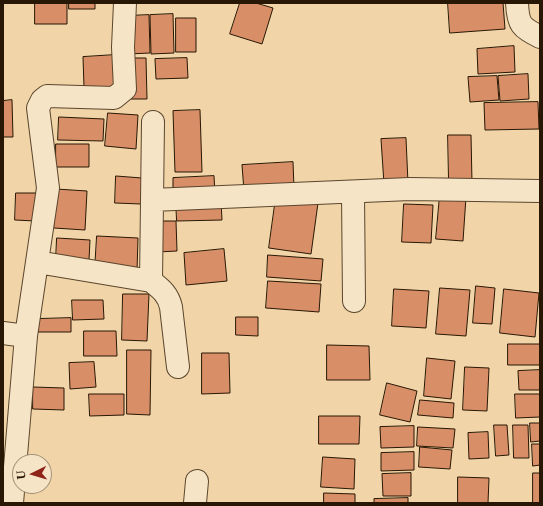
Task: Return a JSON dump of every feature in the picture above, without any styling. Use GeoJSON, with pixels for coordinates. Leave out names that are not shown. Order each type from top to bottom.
{"type":"FeatureCollection","features":[{"type":"Feature","properties":{"kind":"street"},"geometry":{"type":"LineString","coordinates":[[12,503],[26,336],[48,188],[38,108],[42,100],[47,96],[114,98],[125,89],[123,47],[125,3]]}},
{"type":"Feature","properties":{"kind":"street"},"geometry":{"type":"LineString","coordinates":[[518,3],[518,18],[526,30],[540,37]]}},
{"type":"Feature","properties":{"kind":"street"},"geometry":{"type":"LineString","coordinates":[[151,281],[153,122]]}},
{"type":"Feature","properties":{"kind":"street"},"geometry":{"type":"LineString","coordinates":[[152,200],[353,193],[410,189],[540,190]]}},
{"type":"Feature","properties":{"kind":"street"},"geometry":{"type":"LineString","coordinates":[[353,193],[354,301]]}},
{"type":"Feature","properties":{"kind":"street"},"geometry":{"type":"LineString","coordinates":[[37,262],[151,281],[165,292],[169,298],[178,367]]}},
{"type":"Feature","properties":{"kind":"street"},"geometry":{"type":"LineString","coordinates":[[3,332],[26,336]]}},
{"type":"Feature","properties":{"kind":"street"},"geometry":{"type":"LineString","coordinates":[[195,503],[197,481]]}},
{"type":"Feature","properties":{"kind":"building"},"geometry":{"type":"Polygon","coordinates":[[[35,3],[67,3],[67,24],[35,24],[35,3]]]}},
{"type":"Feature","properties":{"kind":"building"},"geometry":{"type":"Polygon","coordinates":[[[69,3],[95,3],[95,9],[69,9],[69,3]]]}},
{"type":"Feature","properties":{"kind":"building"},"geometry":{"type":"Polygon","coordinates":[[[240,3],[256,3],[273,8],[262,44],[230,34],[240,3]]]}},
{"type":"Feature","properties":{"kind":"building"},"geometry":{"type":"Polygon","coordinates":[[[448,3],[503,3],[505,29],[450,33],[448,3]]]}},
{"type":"Feature","properties":{"kind":"building"},"geometry":{"type":"Polygon","coordinates":[[[173,14],[174,53],[151,54],[150,15],[173,14]]]}},
{"type":"Feature","properties":{"kind":"building"},"geometry":{"type":"Polygon","coordinates":[[[149,15],[150,53],[128,54],[127,16],[149,15]]]}},
{"type":"Feature","properties":{"kind":"building"},"geometry":{"type":"Polygon","coordinates":[[[176,18],[196,18],[196,52],[176,52],[176,18]]]}},
{"type":"Feature","properties":{"kind":"building"},"geometry":{"type":"Polygon","coordinates":[[[514,46],[515,72],[478,74],[477,49],[514,46]]]}},
{"type":"Feature","properties":{"kind":"building"},"geometry":{"type":"Polygon","coordinates":[[[115,55],[114,89],[84,87],[83,57],[115,55]]]}},
{"type":"Feature","properties":{"kind":"building"},"geometry":{"type":"Polygon","coordinates":[[[128,58],[146,58],[147,99],[127,99],[128,58]]]}},
{"type":"Feature","properties":{"kind":"building"},"geometry":{"type":"Polygon","coordinates":[[[187,58],[188,78],[156,79],[155,59],[187,58]]]}},
{"type":"Feature","properties":{"kind":"building"},"geometry":{"type":"Polygon","coordinates":[[[528,74],[529,99],[500,101],[498,76],[528,74]]]}},
{"type":"Feature","properties":{"kind":"building"},"geometry":{"type":"Polygon","coordinates":[[[497,76],[499,100],[470,102],[468,77],[497,76]]]}},
{"type":"Feature","properties":{"kind":"building"},"geometry":{"type":"Polygon","coordinates":[[[12,100],[13,137],[3,137],[3,101],[12,100]]]}},
{"type":"Feature","properties":{"kind":"building"},"geometry":{"type":"Polygon","coordinates":[[[538,102],[539,129],[485,130],[484,103],[538,102]]]}},
{"type":"Feature","properties":{"kind":"building"},"geometry":{"type":"Polygon","coordinates":[[[200,110],[202,172],[175,172],[173,111],[200,110]]]}},
{"type":"Feature","properties":{"kind":"building"},"geometry":{"type":"Polygon","coordinates":[[[108,113],[138,115],[136,149],[105,146],[108,113]]]}},
{"type":"Feature","properties":{"kind":"building"},"geometry":{"type":"Polygon","coordinates":[[[59,117],[104,119],[103,141],[58,140],[59,117]]]}},
{"type":"Feature","properties":{"kind":"building"},"geometry":{"type":"Polygon","coordinates":[[[448,135],[471,135],[472,183],[449,183],[448,135]]]}},
{"type":"Feature","properties":{"kind":"building"},"geometry":{"type":"Polygon","coordinates":[[[406,138],[408,183],[384,184],[381,139],[406,138]]]}},
{"type":"Feature","properties":{"kind":"building"},"geometry":{"type":"Polygon","coordinates":[[[56,144],[89,144],[89,167],[56,167],[56,144]]]}},
{"type":"Feature","properties":{"kind":"building"},"geometry":{"type":"Polygon","coordinates":[[[293,162],[294,188],[244,191],[242,165],[293,162]]]}},
{"type":"Feature","properties":{"kind":"building"},"geometry":{"type":"Polygon","coordinates":[[[116,176],[142,178],[141,204],[115,203],[116,176]]]}},
{"type":"Feature","properties":{"kind":"building"},"geometry":{"type":"Polygon","coordinates":[[[214,176],[215,194],[173,195],[173,178],[214,176]]]}},
{"type":"Feature","properties":{"kind":"building"},"geometry":{"type":"Polygon","coordinates":[[[56,189],[87,191],[85,230],[54,228],[56,189]]]}},
{"type":"Feature","properties":{"kind":"building"},"geometry":{"type":"Polygon","coordinates":[[[16,193],[36,193],[35,221],[15,220],[16,193]]]}},
{"type":"Feature","properties":{"kind":"building"},"geometry":{"type":"Polygon","coordinates":[[[440,195],[466,197],[463,241],[436,239],[440,195]]]}},
{"type":"Feature","properties":{"kind":"building"},"geometry":{"type":"Polygon","coordinates":[[[276,197],[318,203],[311,254],[269,248],[276,197]]]}},
{"type":"Feature","properties":{"kind":"building"},"geometry":{"type":"Polygon","coordinates":[[[176,201],[221,201],[222,220],[177,221],[176,201]]]}},
{"type":"Feature","properties":{"kind":"building"},"geometry":{"type":"Polygon","coordinates":[[[404,204],[433,205],[431,243],[402,242],[404,204]]]}},
{"type":"Feature","properties":{"kind":"building"},"geometry":{"type":"Polygon","coordinates":[[[157,221],[176,221],[177,251],[158,252],[157,221]]]}},
{"type":"Feature","properties":{"kind":"building"},"geometry":{"type":"Polygon","coordinates":[[[97,236],[138,238],[137,271],[95,269],[97,236]]]}},
{"type":"Feature","properties":{"kind":"building"},"geometry":{"type":"Polygon","coordinates":[[[57,238],[90,240],[89,260],[56,259],[57,238]]]}},
{"type":"Feature","properties":{"kind":"building"},"geometry":{"type":"Polygon","coordinates":[[[224,249],[227,281],[186,285],[184,253],[224,249]]]}},
{"type":"Feature","properties":{"kind":"building"},"geometry":{"type":"Polygon","coordinates":[[[268,255],[323,259],[321,281],[267,277],[268,255]]]}},
{"type":"Feature","properties":{"kind":"building"},"geometry":{"type":"Polygon","coordinates":[[[268,281],[321,284],[319,312],[266,308],[268,281]]]}},
{"type":"Feature","properties":{"kind":"building"},"geometry":{"type":"Polygon","coordinates":[[[476,286],[495,288],[492,324],[473,323],[476,286]]]}},
{"type":"Feature","properties":{"kind":"building"},"geometry":{"type":"Polygon","coordinates":[[[440,288],[470,290],[466,336],[436,334],[440,288]]]}},
{"type":"Feature","properties":{"kind":"building"},"geometry":{"type":"Polygon","coordinates":[[[394,289],[429,291],[426,328],[392,326],[394,289]]]}},
{"type":"Feature","properties":{"kind":"building"},"geometry":{"type":"Polygon","coordinates":[[[504,289],[539,293],[535,337],[500,333],[504,289]]]}},
{"type":"Feature","properties":{"kind":"building"},"geometry":{"type":"Polygon","coordinates":[[[123,294],[149,294],[147,341],[122,340],[123,294]]]}},
{"type":"Feature","properties":{"kind":"building"},"geometry":{"type":"Polygon","coordinates":[[[72,300],[103,300],[104,319],[73,320],[72,300]]]}},
{"type":"Feature","properties":{"kind":"building"},"geometry":{"type":"Polygon","coordinates":[[[236,317],[258,317],[258,336],[236,335],[236,317]]]}},
{"type":"Feature","properties":{"kind":"building"},"geometry":{"type":"Polygon","coordinates":[[[71,318],[71,332],[38,332],[38,319],[71,318]]]}},
{"type":"Feature","properties":{"kind":"building"},"geometry":{"type":"Polygon","coordinates":[[[84,331],[116,331],[117,356],[84,356],[84,331]]]}},
{"type":"Feature","properties":{"kind":"building"},"geometry":{"type":"Polygon","coordinates":[[[508,344],[540,344],[540,365],[508,365],[508,344]]]}},
{"type":"Feature","properties":{"kind":"building"},"geometry":{"type":"Polygon","coordinates":[[[327,345],[369,346],[370,380],[327,380],[327,345]]]}},
{"type":"Feature","properties":{"kind":"building"},"geometry":{"type":"Polygon","coordinates":[[[127,350],[151,350],[150,415],[127,414],[127,350]]]}},
{"type":"Feature","properties":{"kind":"building"},"geometry":{"type":"Polygon","coordinates":[[[202,353],[229,353],[230,393],[202,394],[202,353]]]}},
{"type":"Feature","properties":{"kind":"building"},"geometry":{"type":"Polygon","coordinates":[[[427,358],[455,361],[451,399],[424,396],[427,358]]]}},
{"type":"Feature","properties":{"kind":"building"},"geometry":{"type":"Polygon","coordinates":[[[94,362],[96,387],[70,389],[69,363],[94,362]]]}},
{"type":"Feature","properties":{"kind":"building"},"geometry":{"type":"Polygon","coordinates":[[[465,367],[489,368],[487,411],[463,410],[465,367]]]}},
{"type":"Feature","properties":{"kind":"building"},"geometry":{"type":"Polygon","coordinates":[[[540,370],[540,390],[519,390],[518,371],[540,370]]]}},
{"type":"Feature","properties":{"kind":"building"},"geometry":{"type":"Polygon","coordinates":[[[387,383],[417,391],[410,422],[380,415],[387,383]]]}},
{"type":"Feature","properties":{"kind":"building"},"geometry":{"type":"Polygon","coordinates":[[[33,387],[64,388],[64,410],[33,409],[33,387]]]}},
{"type":"Feature","properties":{"kind":"building"},"geometry":{"type":"Polygon","coordinates":[[[89,394],[124,394],[124,415],[90,416],[89,394]]]}},
{"type":"Feature","properties":{"kind":"building"},"geometry":{"type":"Polygon","coordinates":[[[515,394],[540,394],[540,417],[516,418],[515,394]]]}},
{"type":"Feature","properties":{"kind":"building"},"geometry":{"type":"Polygon","coordinates":[[[420,400],[454,403],[453,418],[418,415],[420,400]]]}},
{"type":"Feature","properties":{"kind":"building"},"geometry":{"type":"Polygon","coordinates":[[[319,416],[360,416],[359,444],[319,444],[319,416]]]}},
{"type":"Feature","properties":{"kind":"building"},"geometry":{"type":"Polygon","coordinates":[[[530,423],[540,423],[540,441],[531,442],[530,423]]]}},
{"type":"Feature","properties":{"kind":"building"},"geometry":{"type":"Polygon","coordinates":[[[494,425],[507,425],[509,455],[496,456],[494,425]]]}},
{"type":"Feature","properties":{"kind":"building"},"geometry":{"type":"Polygon","coordinates":[[[513,425],[528,425],[529,458],[514,458],[513,425]]]}},
{"type":"Feature","properties":{"kind":"building"},"geometry":{"type":"Polygon","coordinates":[[[414,426],[414,447],[381,448],[380,427],[414,426]]]}},
{"type":"Feature","properties":{"kind":"building"},"geometry":{"type":"Polygon","coordinates":[[[418,427],[455,429],[453,448],[417,446],[418,427]]]}},
{"type":"Feature","properties":{"kind":"building"},"geometry":{"type":"Polygon","coordinates":[[[488,432],[489,458],[469,459],[468,433],[488,432]]]}},
{"type":"Feature","properties":{"kind":"building"},"geometry":{"type":"Polygon","coordinates":[[[532,444],[540,444],[540,465],[533,466],[532,444]]]}},
{"type":"Feature","properties":{"kind":"building"},"geometry":{"type":"Polygon","coordinates":[[[420,447],[452,450],[450,469],[419,467],[420,447]]]}},
{"type":"Feature","properties":{"kind":"building"},"geometry":{"type":"Polygon","coordinates":[[[414,452],[414,470],[381,471],[381,453],[414,452]]]}},
{"type":"Feature","properties":{"kind":"building"},"geometry":{"type":"Polygon","coordinates":[[[323,457],[355,459],[354,489],[321,487],[323,457]]]}},
{"type":"Feature","properties":{"kind":"building"},"geometry":{"type":"Polygon","coordinates":[[[411,473],[411,496],[383,496],[382,474],[411,473]]]}},
{"type":"Feature","properties":{"kind":"building"},"geometry":{"type":"Polygon","coordinates":[[[533,473],[540,473],[540,503],[533,503],[533,473]]]}},
{"type":"Feature","properties":{"kind":"building"},"geometry":{"type":"Polygon","coordinates":[[[458,477],[489,478],[488,503],[458,503],[458,477]]]}},
{"type":"Feature","properties":{"kind":"building"},"geometry":{"type":"Polygon","coordinates":[[[324,493],[355,494],[355,503],[324,503],[324,493]]]}},
{"type":"Feature","properties":{"kind":"building"},"geometry":{"type":"Polygon","coordinates":[[[408,498],[408,503],[374,503],[374,499],[408,498]]]}}]}
